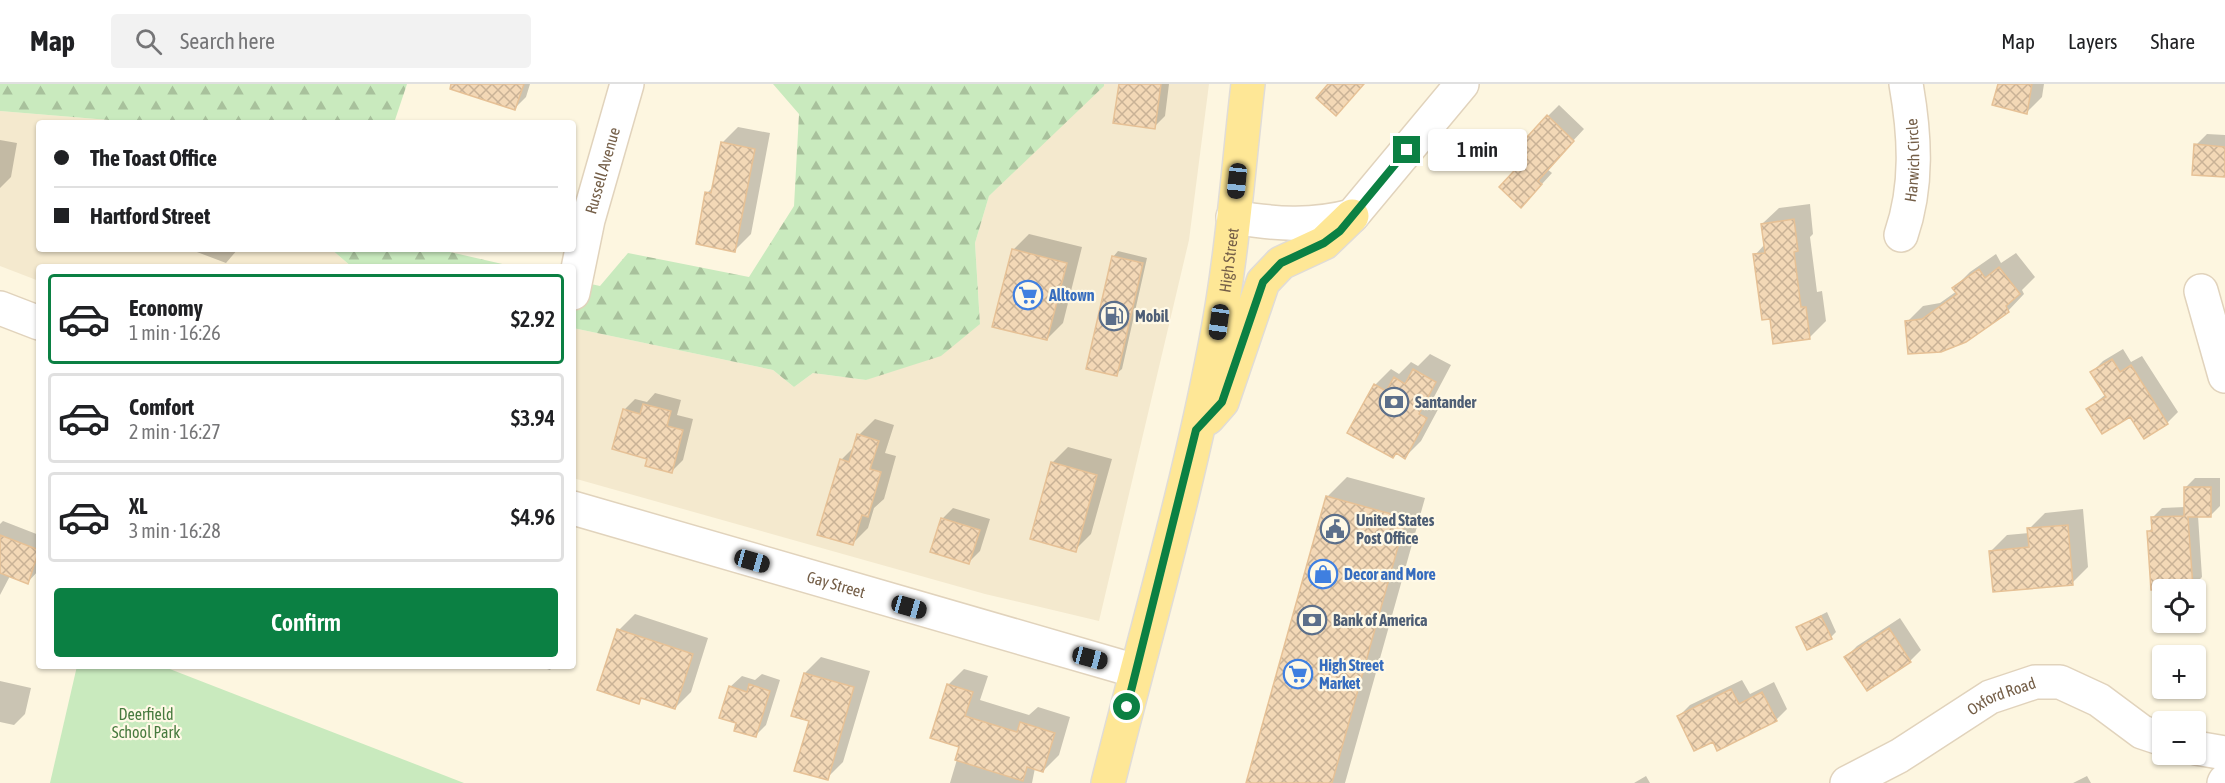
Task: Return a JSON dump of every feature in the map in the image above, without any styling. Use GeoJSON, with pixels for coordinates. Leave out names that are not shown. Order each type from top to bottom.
{"type":"FeatureCollection","features":[{"type":"Feature","properties":{"kind":"main road","name":"High Street"},"geometry":{"type":"LineString","coordinates":[[1108,783],[1215,345],[1233,217],[1248,84]]}},
{"type":"Feature","properties":{"kind":"main road"},"geometry":{"type":"LineString","coordinates":[[1196,430],[1222,402],[1263,282],[1281,263],[1324,243],[1352,216]]}},
{"type":"Feature","properties":{"kind":"street","name":"Russell Avenue"},"geometry":{"type":"LineString","coordinates":[[576,278],[588,220],[627,84]]}},
{"type":"Feature","properties":{"kind":"street"},"geometry":{"type":"LineString","coordinates":[[1233,217],[1303,225],[1326,223],[1352,216],[1462,84]]}},
{"type":"Feature","properties":{"kind":"street","name":"Harwich Circle"},"geometry":{"type":"LineString","coordinates":[[1901,235],[1914,178],[1913,121],[1906,84]]}},
{"type":"Feature","properties":{"kind":"street"},"geometry":{"type":"LineString","coordinates":[[2201,291],[2225,376]]}},
{"type":"Feature","properties":{"kind":"street"},"geometry":{"type":"LineString","coordinates":[[0,308],[36,322]]}},
{"type":"Feature","properties":{"kind":"street","name":"Gay Street"},"geometry":{"type":"LineString","coordinates":[[576,509],[1136,671]]}},
{"type":"Feature","properties":{"kind":"street","name":"Oxford Road"},"geometry":{"type":"LineString","coordinates":[[1847,783],[1899,756],[1990,697],[2035,682],[2060,682],[2099,700],[2142,732],[2152,735]]}},
{"type":"Feature","properties":{"kind":"street"},"geometry":{"type":"LineString","coordinates":[[2206,750],[2225,753]]}},
{"type":"Feature","properties":{"kind":"shaded area"},"geometry":{"type":"Polygon","coordinates":[[[1104,84],[1209,84],[1189,240],[1099,621],[985,594],[576,479],[576,329],[773,370],[794,387],[813,373],[866,380],[980,323],[975,243],[989,196],[1104,84]]]}},
{"type":"Feature","properties":{"kind":"shaded area"},"geometry":{"type":"Polygon","coordinates":[[[0,111],[109,120],[36,120],[36,252],[334,252],[348,264],[36,264],[36,280],[0,266],[0,111]]]}},
{"type":"Feature","properties":{"kind":"green space"},"geometry":{"type":"Polygon","coordinates":[[[0,84],[407,84],[395,120],[109,120],[0,111],[0,84]]]}},
{"type":"Feature","properties":{"kind":"green space"},"geometry":{"type":"Polygon","coordinates":[[[773,84],[1104,84],[989,196],[975,243],[980,324],[941,356],[866,380],[813,373],[794,387],[773,370],[576,329],[576,281],[600,286],[628,253],[749,277],[794,206],[799,114],[773,84]]]}},
{"type":"Feature","properties":{"kind":"green space"},"geometry":{"type":"Polygon","coordinates":[[[334,252],[450,252],[502,264],[348,264],[334,252]]]}},
{"type":"Feature","properties":{"kind":"green space","name":"Deerfield School Park"},"geometry":{"type":"Polygon","coordinates":[[[76,669],[170,669],[464,783],[50,783],[76,669]]]}},
{"type":"Feature","properties":{"kind":"building"},"geometry":{"type":"Polygon","coordinates":[[[451,84],[524,84],[515,110],[450,89],[451,84]]]}},
{"type":"Feature","properties":{"kind":"building"},"geometry":{"type":"Polygon","coordinates":[[[1119,84],[1161,84],[1155,129],[1113,123],[1119,84]]]}},
{"type":"Feature","properties":{"kind":"building"},"geometry":{"type":"Polygon","coordinates":[[[1328,84],[1364,84],[1336,116],[1316,98],[1328,84]]]}},
{"type":"Feature","properties":{"kind":"building"},"geometry":{"type":"Polygon","coordinates":[[[1998,84],[2032,84],[2027,114],[1992,105],[1998,84]]]}},
{"type":"Feature","properties":{"kind":"building"},"geometry":{"type":"Polygon","coordinates":[[[1547,115],[1574,141],[1538,181],[1542,184],[1521,208],[1499,187],[1527,157],[1517,148],[1547,115]]]}},
{"type":"Feature","properties":{"kind":"building"},"geometry":{"type":"Polygon","coordinates":[[[721,142],[755,149],[735,252],[696,244],[705,192],[711,193],[721,142]]]}},
{"type":"Feature","properties":{"kind":"building"},"geometry":{"type":"Polygon","coordinates":[[[2194,144],[2225,147],[2225,177],[2192,175],[2194,144]]]}},
{"type":"Feature","properties":{"kind":"building"},"geometry":{"type":"Polygon","coordinates":[[[1794,219],[1798,251],[1794,252],[1801,307],[1806,307],[1810,339],[1773,344],[1770,319],[1762,320],[1753,254],[1765,253],[1761,224],[1794,219]]]}},
{"type":"Feature","properties":{"kind":"building"},"geometry":{"type":"Polygon","coordinates":[[[1012,249],[1067,263],[1047,340],[992,327],[1012,249]]]}},
{"type":"Feature","properties":{"kind":"building","name":"Mobil"},"geometry":{"type":"Polygon","coordinates":[[[1112,256],[1143,263],[1117,376],[1086,369],[1112,256]]]}},
{"type":"Feature","properties":{"kind":"building"},"geometry":{"type":"Polygon","coordinates":[[[1999,267],[2020,294],[2006,306],[2009,312],[1966,342],[1941,352],[1908,354],[1905,321],[1922,319],[1957,294],[1952,288],[1979,269],[1985,278],[1999,267]]]}},
{"type":"Feature","properties":{"kind":"building"},"geometry":{"type":"Polygon","coordinates":[[[2112,359],[2120,372],[2131,365],[2168,424],[2144,439],[2130,417],[2102,434],[2086,409],[2106,397],[2090,372],[2112,359]]]}},
{"type":"Feature","properties":{"kind":"building","name":"Santander"},"geometry":{"type":"Polygon","coordinates":[[[1413,369],[1436,382],[1419,414],[1427,418],[1405,459],[1396,453],[1393,458],[1347,433],[1374,384],[1386,391],[1394,377],[1405,384],[1413,369]]]}},
{"type":"Feature","properties":{"kind":"building"},"geometry":{"type":"Polygon","coordinates":[[[643,404],[671,411],[667,426],[683,430],[672,473],[645,466],[647,459],[612,449],[623,409],[640,414],[643,404]]]}},
{"type":"Feature","properties":{"kind":"building"},"geometry":{"type":"Polygon","coordinates":[[[857,434],[879,441],[870,469],[881,472],[868,517],[862,515],[853,545],[817,535],[840,459],[849,462],[857,434]]]}},
{"type":"Feature","properties":{"kind":"building"},"geometry":{"type":"Polygon","coordinates":[[[1051,462],[1097,475],[1076,552],[1030,539],[1051,462]]]}},
{"type":"Feature","properties":{"kind":"building"},"geometry":{"type":"Polygon","coordinates":[[[2184,487],[2211,487],[2211,517],[2188,517],[2192,579],[2152,579],[2151,590],[2147,531],[2152,531],[2151,517],[2184,516],[2184,487]]]}},
{"type":"Feature","properties":{"kind":"building"},"geometry":{"type":"Polygon","coordinates":[[[1326,496],[1406,518],[1332,783],[1246,783],[1326,496]]]}},
{"type":"Feature","properties":{"kind":"building"},"geometry":{"type":"Polygon","coordinates":[[[941,518],[980,530],[969,564],[930,552],[941,518]]]}},
{"type":"Feature","properties":{"kind":"building"},"geometry":{"type":"Polygon","coordinates":[[[2068,525],[2073,585],[1993,592],[1989,551],[2029,547],[2027,528],[2068,525]]]}},
{"type":"Feature","properties":{"kind":"building"},"geometry":{"type":"Polygon","coordinates":[[[0,535],[36,549],[36,559],[28,584],[0,573],[0,535]]]}},
{"type":"Feature","properties":{"kind":"building"},"geometry":{"type":"Polygon","coordinates":[[[1821,616],[1832,639],[1807,650],[1796,627],[1821,616]]]}},
{"type":"Feature","properties":{"kind":"building"},"geometry":{"type":"Polygon","coordinates":[[[1889,628],[1911,662],[1867,691],[1844,657],[1889,628]]]}},
{"type":"Feature","properties":{"kind":"building"},"geometry":{"type":"Polygon","coordinates":[[[617,629],[693,654],[675,709],[641,698],[639,704],[597,690],[617,629]]]}},
{"type":"Feature","properties":{"kind":"building"},"geometry":{"type":"Polygon","coordinates":[[[804,673],[854,687],[828,780],[794,771],[809,721],[791,716],[804,673]]]}},
{"type":"Feature","properties":{"kind":"building"},"geometry":{"type":"Polygon","coordinates":[[[749,684],[770,691],[756,737],[734,731],[736,723],[719,718],[729,686],[747,692],[749,684]]]}},
{"type":"Feature","properties":{"kind":"building"},"geometry":{"type":"Polygon","coordinates":[[[947,684],[973,692],[965,716],[1017,732],[1020,722],[1055,733],[1043,772],[1027,767],[1023,781],[955,760],[959,747],[930,738],[947,684]]]}},
{"type":"Feature","properties":{"kind":"building"},"geometry":{"type":"Polygon","coordinates":[[[1731,689],[1739,704],[1762,692],[1777,721],[1717,751],[1713,742],[1694,751],[1677,716],[1731,689]]]}},
{"type":"Feature","properties":{"kind":"place","name":"Alltown"},"geometry":{"type":"Point","coordinates":[1028,295]}},
{"type":"Feature","properties":{"kind":"place","name":"Mobil"},"geometry":{"type":"Point","coordinates":[1114,316]}},
{"type":"Feature","properties":{"kind":"place","name":"Santander"},"geometry":{"type":"Point","coordinates":[1394,402]}},
{"type":"Feature","properties":{"kind":"place","name":"United States Post Office"},"geometry":{"type":"Point","coordinates":[1335,529]}},
{"type":"Feature","properties":{"kind":"place","name":"Decor and More"},"geometry":{"type":"Point","coordinates":[1323,574]}},
{"type":"Feature","properties":{"kind":"place","name":"Bank of America"},"geometry":{"type":"Point","coordinates":[1312,620]}},
{"type":"Feature","properties":{"kind":"place","name":"High Street Market"},"geometry":{"type":"Point","coordinates":[1298,674]}},
{"type":"Feature","properties":{"kind":"route"},"geometry":{"type":"LineString","coordinates":[[1127,707],[1196,430],[1222,402],[1234,374],[1263,282],[1281,263],[1324,243],[1340,231],[1407,150]]}}]}
